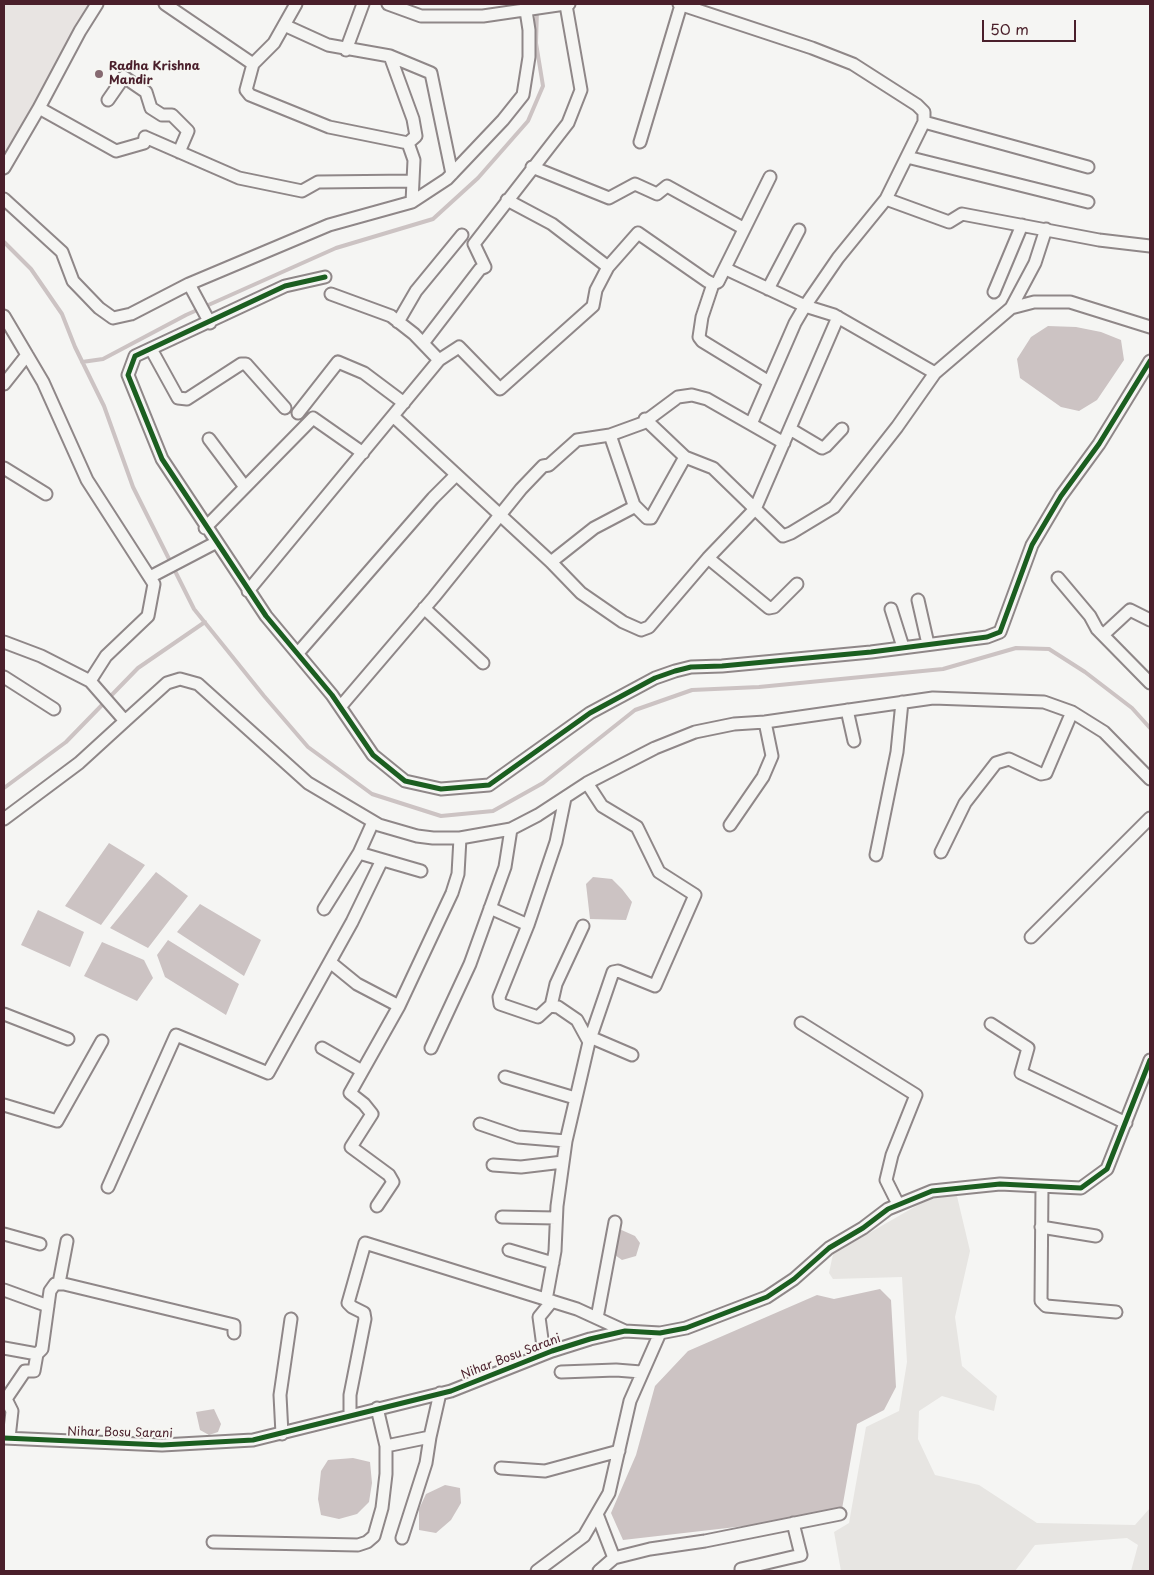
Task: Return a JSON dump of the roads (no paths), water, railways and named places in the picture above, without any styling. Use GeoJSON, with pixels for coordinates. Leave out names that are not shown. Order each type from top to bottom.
{"type":"FeatureCollection","features":[{"type":"Feature","properties":{"kind":"street"},"geometry":{"type":"LineString","coordinates":[[4,168],[97,4]]}},
{"type":"Feature","properties":{"kind":"street"},"geometry":{"type":"LineString","coordinates":[[165,4],[253,64]]}},
{"type":"Feature","properties":{"kind":"street"},"geometry":{"type":"LineString","coordinates":[[296,4],[274,42],[253,64],[246,85],[246,90],[250,95],[329,127],[408,143]]}},
{"type":"Feature","properties":{"kind":"street"},"geometry":{"type":"LineString","coordinates":[[346,50],[363,4]]}},
{"type":"Feature","properties":{"kind":"street"},"geometry":{"type":"LineString","coordinates":[[388,4],[421,16],[483,16],[525,6],[567,4],[581,90],[568,123],[474,244],[485,267],[480,269],[424,342]]}},
{"type":"Feature","properties":{"kind":"street"},"geometry":{"type":"LineString","coordinates":[[475,4],[483,16]]}},
{"type":"Feature","properties":{"kind":"street"},"geometry":{"type":"LineString","coordinates":[[640,142],[686,5],[853,64],[917,105],[924,112],[924,122],[886,199],[843,251],[795,323],[751,424]]}},
{"type":"Feature","properties":{"kind":"street"},"geometry":{"type":"LineString","coordinates":[[4,200],[62,252],[73,281],[99,308],[113,318],[131,314],[189,284],[329,224],[412,202],[452,174],[503,120],[523,95],[529,57],[529,30],[525,6]]}},
{"type":"Feature","properties":{"kind":"street"},"geometry":{"type":"LineString","coordinates":[[284,25],[328,45],[346,50],[390,56],[431,73],[452,174]]}},
{"type":"Feature","properties":{"kind":"street"},"geometry":{"type":"LineString","coordinates":[[390,56],[413,119],[416,136],[408,143]]}},
{"type":"Feature","properties":{"kind":"street"},"geometry":{"type":"LineString","coordinates":[[108,100],[124,77],[146,92],[151,108],[162,115],[172,115],[188,131],[179,152]]}},
{"type":"Feature","properties":{"kind":"street"},"geometry":{"type":"LineString","coordinates":[[39,108],[116,151],[144,143],[145,137],[239,178],[302,191],[318,182],[413,181]]}},
{"type":"Feature","properties":{"kind":"street"},"geometry":{"type":"LineString","coordinates":[[924,122],[1088,167]]}},
{"type":"Feature","properties":{"kind":"street"},"geometry":{"type":"LineString","coordinates":[[408,143],[414,160],[412,202]]}},
{"type":"Feature","properties":{"kind":"street"},"geometry":{"type":"LineString","coordinates":[[907,157],[1088,202]]}},
{"type":"Feature","properties":{"kind":"street"},"geometry":{"type":"LineString","coordinates":[[532,167],[609,198],[635,184],[657,194],[667,186],[743,228]]}},
{"type":"Feature","properties":{"kind":"street"},"geometry":{"type":"LineString","coordinates":[[769,382],[702,341],[698,332],[713,284],[718,282],[726,269],[743,228],[770,176]]}},
{"type":"Feature","properties":{"kind":"street"},"geometry":{"type":"LineString","coordinates":[[886,199],[949,222],[962,214],[1099,240],[1150,246]]}},
{"type":"Feature","properties":{"kind":"street"},"geometry":{"type":"LineString","coordinates":[[507,200],[552,224],[608,266]]}},
{"type":"Feature","properties":{"kind":"street"},"geometry":{"type":"LineString","coordinates":[[994,292],[1022,225]]}},
{"type":"Feature","properties":{"kind":"street"},"geometry":{"type":"LineString","coordinates":[[645,419],[685,457],[713,468],[783,536],[791,533],[834,506],[897,427],[935,373],[1011,308],[1035,263],[1046,229]]}},
{"type":"Feature","properties":{"kind":"street"},"geometry":{"type":"LineString","coordinates":[[768,289],[799,230]]}},
{"type":"Feature","properties":{"kind":"street"},"geometry":{"type":"LineString","coordinates":[[248,591],[439,360],[459,347],[500,389],[592,306],[596,290],[608,266],[638,233],[713,284]]}},
{"type":"Feature","properties":{"kind":"street"},"geometry":{"type":"LineString","coordinates":[[398,322],[416,291],[462,235]]}},
{"type":"Feature","properties":{"kind":"street"},"geometry":{"type":"LineString","coordinates":[[726,269],[805,306],[838,317],[935,373]]}},
{"type":"Feature","properties":{"kind":"street"},"geometry":{"type":"LineString","coordinates":[[325,277],[285,286],[208,318],[135,356],[128,375],[162,459],[248,591],[341,706],[374,755],[406,781],[441,789],[473,788],[495,782],[590,713],[655,678],[675,671],[691,667],[722,666],[903,648],[987,637],[1000,632],[1032,545],[1061,496],[1146,379],[1150,361]]}},
{"type":"Feature","properties":{"kind":"street"},"geometry":{"type":"LineString","coordinates":[[189,284],[208,318]]}},
{"type":"Feature","properties":{"kind":"street"},"geometry":{"type":"LineString","coordinates":[[331,294],[371,308],[398,322],[424,342],[439,360]]}},
{"type":"Feature","properties":{"kind":"street"},"geometry":{"type":"LineString","coordinates":[[1011,308],[1034,302],[1070,302],[1150,327]]}},
{"type":"Feature","properties":{"kind":"street"},"geometry":{"type":"LineString","coordinates":[[4,316],[43,382],[87,480],[154,584],[148,616],[106,656],[90,681]]}},
{"type":"Feature","properties":{"kind":"street"},"geometry":{"type":"LineString","coordinates":[[393,416],[551,562],[581,593],[633,628],[640,630],[649,627],[708,558],[755,509],[838,317]]}},
{"type":"Feature","properties":{"kind":"street"},"geometry":{"type":"LineString","coordinates":[[151,349],[178,398],[187,399],[241,364],[246,364],[285,408]]}},
{"type":"Feature","properties":{"kind":"street"},"geometry":{"type":"LineString","coordinates":[[4,384],[27,355]]}},
{"type":"Feature","properties":{"kind":"street"},"geometry":{"type":"LineString","coordinates":[[298,413],[338,362],[364,373],[404,402]]}},
{"type":"Feature","properties":{"kind":"street"},"geometry":{"type":"LineString","coordinates":[[341,706],[499,515],[543,466],[549,465],[577,440],[610,435],[643,423],[645,419],[678,397],[692,395],[708,399],[784,443]]}},
{"type":"Feature","properties":{"kind":"street"},"geometry":{"type":"LineString","coordinates":[[206,528],[313,418],[363,452]]}},
{"type":"Feature","properties":{"kind":"street"},"geometry":{"type":"LineString","coordinates":[[790,429],[822,448],[842,429]]}},
{"type":"Feature","properties":{"kind":"street"},"geometry":{"type":"LineString","coordinates":[[610,435],[634,505],[647,518],[651,518],[685,457]]}},
{"type":"Feature","properties":{"kind":"street"},"geometry":{"type":"LineString","coordinates":[[209,440],[245,487]]}},
{"type":"Feature","properties":{"kind":"street"},"geometry":{"type":"LineString","coordinates":[[4,468],[46,494]]}},
{"type":"Feature","properties":{"kind":"street"},"geometry":{"type":"LineString","coordinates":[[298,653],[433,498],[456,475]]}},
{"type":"Feature","properties":{"kind":"street"},"geometry":{"type":"LineString","coordinates":[[551,562],[594,528],[632,508],[634,505]]}},
{"type":"Feature","properties":{"kind":"street"},"geometry":{"type":"LineString","coordinates":[[150,577],[163,568],[216,543]]}},
{"type":"Feature","properties":{"kind":"street"},"geometry":{"type":"LineString","coordinates":[[708,558],[769,608],[774,607],[797,584]]}},
{"type":"Feature","properties":{"kind":"street"},"geometry":{"type":"LineString","coordinates":[[1058,578],[1103,635],[1150,684]]}},
{"type":"Feature","properties":{"kind":"street"},"geometry":{"type":"LineString","coordinates":[[918,600],[928,644]]}},
{"type":"Feature","properties":{"kind":"street"},"geometry":{"type":"LineString","coordinates":[[424,608],[483,663]]}},
{"type":"Feature","properties":{"kind":"street"},"geometry":{"type":"LineString","coordinates":[[891,609],[903,648]]}},
{"type":"Feature","properties":{"kind":"street"},"geometry":{"type":"LineString","coordinates":[[1103,635],[1130,610],[1150,620]]}},
{"type":"Feature","properties":{"kind":"street"},"geometry":{"type":"LineString","coordinates":[[4,642],[41,656],[90,681],[112,708],[125,720]]}},
{"type":"Feature","properties":{"kind":"street"},"geometry":{"type":"LineString","coordinates":[[4,677],[54,709]]}},
{"type":"Feature","properties":{"kind":"street"},"geometry":{"type":"LineString","coordinates":[[4,819],[79,763],[167,683],[180,679],[198,684],[308,783],[373,822],[417,836],[460,838],[511,829],[538,816],[587,783],[655,748],[695,732],[734,724],[765,722],[933,698],[1018,699],[1044,702],[1072,712],[1104,732],[1150,779]]}},
{"type":"Feature","properties":{"kind":"street"},"geometry":{"type":"LineString","coordinates":[[876,855],[897,752],[902,702]]}},
{"type":"Feature","properties":{"kind":"street"},"geometry":{"type":"LineString","coordinates":[[847,710],[854,741]]}},
{"type":"Feature","properties":{"kind":"street"},"geometry":{"type":"LineString","coordinates":[[941,852],[965,803],[996,763],[1009,759],[1042,774],[1046,773],[1072,712]]}},
{"type":"Feature","properties":{"kind":"street"},"geometry":{"type":"LineString","coordinates":[[730,825],[763,778],[772,756],[765,722]]}},
{"type":"Feature","properties":{"kind":"street"},"geometry":{"type":"LineString","coordinates":[[544,1354],[539,1317],[549,1301],[556,1218],[566,1141],[590,1039],[613,972],[618,971],[655,986],[695,895],[659,872],[637,827],[602,806],[587,783]]}},
{"type":"Feature","properties":{"kind":"street"},"geometry":{"type":"LineString","coordinates":[[565,798],[556,842],[528,925],[498,1001],[502,1006],[538,1017],[551,1006],[556,984],[583,926]]}},
{"type":"Feature","properties":{"kind":"street"},"geometry":{"type":"LineString","coordinates":[[1031,937],[1150,818]]}},
{"type":"Feature","properties":{"kind":"street"},"geometry":{"type":"LineString","coordinates":[[324,909],[359,853],[373,822]]}},
{"type":"Feature","properties":{"kind":"street"},"geometry":{"type":"LineString","coordinates":[[431,1048],[470,964],[505,867],[511,829]]}},
{"type":"Feature","properties":{"kind":"street"},"geometry":{"type":"LineString","coordinates":[[377,1206],[393,1182],[389,1175],[351,1146],[372,1114],[364,1104],[350,1093],[398,1006],[452,893],[458,874],[460,838]]}},
{"type":"Feature","properties":{"kind":"street"},"geometry":{"type":"LineString","coordinates":[[359,853],[421,871]]}},
{"type":"Feature","properties":{"kind":"street"},"geometry":{"type":"LineString","coordinates":[[108,1187],[176,1035],[268,1073],[330,962],[382,860]]}},
{"type":"Feature","properties":{"kind":"street"},"geometry":{"type":"LineString","coordinates":[[490,908],[528,925]]}},
{"type":"Feature","properties":{"kind":"street"},"geometry":{"type":"LineString","coordinates":[[330,962],[357,984],[398,1006]]}},
{"type":"Feature","properties":{"kind":"street"},"geometry":{"type":"LineString","coordinates":[[551,1006],[558,1007],[577,1020],[590,1039],[632,1055]]}},
{"type":"Feature","properties":{"kind":"street"},"geometry":{"type":"LineString","coordinates":[[4,1014],[68,1039]]}},
{"type":"Feature","properties":{"kind":"street"},"geometry":{"type":"LineString","coordinates":[[801,1023],[916,1095],[892,1155],[886,1180],[898,1204]]}},
{"type":"Feature","properties":{"kind":"street"},"geometry":{"type":"LineString","coordinates":[[991,1024],[1028,1048],[1021,1073],[1126,1123]]}},
{"type":"Feature","properties":{"kind":"street"},"geometry":{"type":"LineString","coordinates":[[4,1106],[57,1122],[102,1041]]}},
{"type":"Feature","properties":{"kind":"street"},"geometry":{"type":"LineString","coordinates":[[322,1048],[362,1072]]}},
{"type":"Feature","properties":{"kind":"street","name":"Nihar Bosu Sarani"},"geometry":{"type":"LineString","coordinates":[[6,1438],[162,1445],[253,1440],[440,1394],[544,1354],[590,1339],[625,1331],[660,1333],[686,1328],[767,1297],[794,1279],[829,1248],[898,1204],[932,1191],[1000,1184],[1082,1188],[1107,1169],[1150,1060]]}},
{"type":"Feature","properties":{"kind":"street"},"geometry":{"type":"LineString","coordinates":[[505,1077],[575,1098]]}},
{"type":"Feature","properties":{"kind":"street"},"geometry":{"type":"LineString","coordinates":[[480,1124],[518,1137],[566,1141]]}},
{"type":"Feature","properties":{"kind":"street"},"geometry":{"type":"LineString","coordinates":[[493,1165],[521,1167],[563,1162]]}},
{"type":"Feature","properties":{"kind":"street"},"geometry":{"type":"LineString","coordinates":[[1042,1187],[1041,1301],[1043,1304],[1116,1312]]}},
{"type":"Feature","properties":{"kind":"street"},"geometry":{"type":"LineString","coordinates":[[502,1217],[556,1218]]}},
{"type":"Feature","properties":{"kind":"street"},"geometry":{"type":"LineString","coordinates":[[597,1318],[615,1222]]}},
{"type":"Feature","properties":{"kind":"street"},"geometry":{"type":"LineString","coordinates":[[1041,1227],[1096,1236]]}},
{"type":"Feature","properties":{"kind":"street"},"geometry":{"type":"LineString","coordinates":[[4,1234],[40,1244]]}},
{"type":"Feature","properties":{"kind":"street"},"geometry":{"type":"LineString","coordinates":[[59,1283],[67,1241]]}},
{"type":"Feature","properties":{"kind":"street"},"geometry":{"type":"LineString","coordinates":[[350,1415],[350,1395],[365,1319],[364,1313],[352,1308],[348,1303],[363,1244],[549,1301],[597,1318],[625,1331]]}},
{"type":"Feature","properties":{"kind":"street"},"geometry":{"type":"LineString","coordinates":[[509,1250],[553,1263]]}},
{"type":"Feature","properties":{"kind":"street"},"geometry":{"type":"LineString","coordinates":[[6,1438],[12,1411],[6,1400],[24,1373],[34,1371],[36,1354],[42,1349],[52,1286],[59,1283],[234,1326],[234,1333]]}},
{"type":"Feature","properties":{"kind":"street"},"geometry":{"type":"LineString","coordinates":[[4,1290],[48,1306]]}},
{"type":"Feature","properties":{"kind":"street"},"geometry":{"type":"LineString","coordinates":[[282,1434],[280,1395],[292,1319]]}},
{"type":"Feature","properties":{"kind":"street"},"geometry":{"type":"LineString","coordinates":[[537,1571],[584,1536],[609,1493],[630,1401],[641,1372],[660,1333]]}},
{"type":"Feature","properties":{"kind":"street"},"geometry":{"type":"LineString","coordinates":[[4,1348],[36,1354]]}},
{"type":"Feature","properties":{"kind":"street"},"geometry":{"type":"LineString","coordinates":[[561,1372],[611,1370],[641,1372]]}},
{"type":"Feature","properties":{"kind":"street"},"geometry":{"type":"LineString","coordinates":[[402,1538],[426,1463],[440,1394]]}},
{"type":"Feature","properties":{"kind":"street"},"geometry":{"type":"LineString","coordinates":[[213,1542],[358,1545],[367,1542],[374,1536],[382,1508],[386,1474],[386,1446],[377,1408]]}},
{"type":"Feature","properties":{"kind":"street"},"geometry":{"type":"LineString","coordinates":[[386,1446],[430,1437]]}},
{"type":"Feature","properties":{"kind":"street"},"geometry":{"type":"LineString","coordinates":[[501,1468],[545,1471],[619,1451]]}},
{"type":"Feature","properties":{"kind":"street"},"geometry":{"type":"LineString","coordinates":[[597,1514],[614,1558]]}},
{"type":"Feature","properties":{"kind":"street"},"geometry":{"type":"LineString","coordinates":[[599,1571],[614,1558],[650,1549],[840,1514]]}},
{"type":"Feature","properties":{"kind":"street"},"geometry":{"type":"LineString","coordinates":[[741,1569],[801,1556],[793,1523]]}},
{"type":"Feature","properties":{"kind":"waterway"},"geometry":{"type":"LineString","coordinates":[[82,362],[103,359],[186,315],[336,248],[433,219],[478,178],[528,121],[543,86],[536,43],[537,10]]}},
{"type":"Feature","properties":{"kind":"waterway"},"geometry":{"type":"LineString","coordinates":[[4,242],[31,269],[62,314],[75,347],[104,406],[133,487],[194,609],[308,747],[372,794],[441,816],[493,811],[543,783],[635,710],[692,690],[759,687],[943,669],[1016,648],[1049,649],[1085,672],[1132,708],[1150,728]]}},
{"type":"Feature","properties":{"kind":"waterway"},"geometry":{"type":"LineString","coordinates":[[4,788],[66,742],[138,668],[205,622]]}},
{"type":"Feature","properties":{"kind":"place","name":"Radha Krishna Mandir"},"geometry":{"type":"Point","coordinates":[99,74]}}]}
